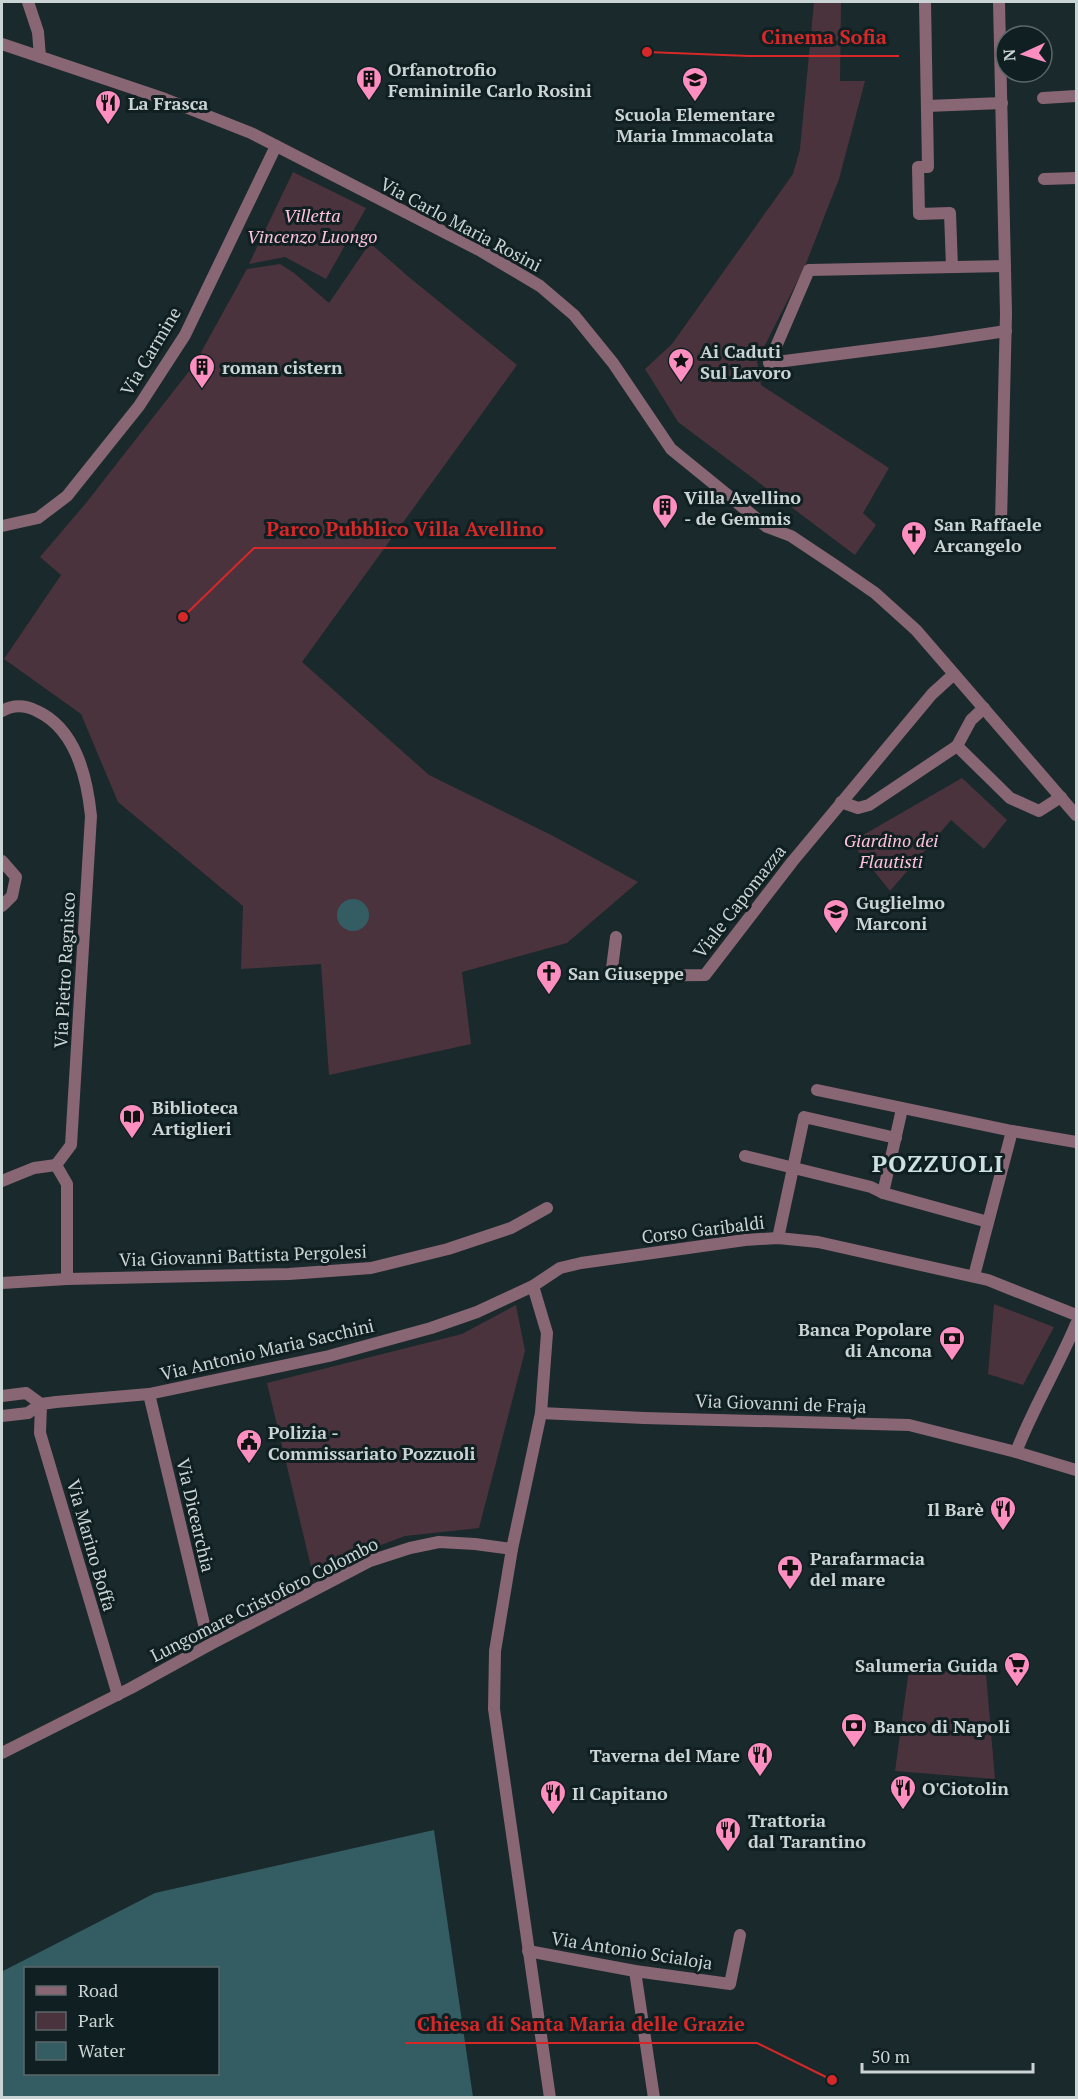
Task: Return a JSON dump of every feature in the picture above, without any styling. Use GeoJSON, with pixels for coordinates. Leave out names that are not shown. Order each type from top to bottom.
{"type":"FeatureCollection","features":[{"type":"Feature","properties":{"kind":"street"},"geometry":{"type":"LineString","coordinates":[[28,2],[38,32],[40,57]]}},
{"type":"Feature","properties":{"kind":"street"},"geometry":{"type":"LineString","coordinates":[[925,2],[928,167],[918,167],[919,214],[950,213],[952,267]]}},
{"type":"Feature","properties":{"kind":"street"},"geometry":{"type":"LineString","coordinates":[[999,2],[1006,331],[1001,522]]}},
{"type":"Feature","properties":{"kind":"street","name":"Via Carlo Maria Rosini"},"geometry":{"type":"LineString","coordinates":[[2,44],[165,99],[251,133],[481,251],[540,286],[574,315],[614,363],[671,449],[767,527],[791,536],[875,593],[916,630],[1077,815]]}},
{"type":"Feature","properties":{"kind":"street"},"geometry":{"type":"LineString","coordinates":[[1044,98],[1077,96]]}},
{"type":"Feature","properties":{"kind":"street"},"geometry":{"type":"LineString","coordinates":[[927,106],[1002,103]]}},
{"type":"Feature","properties":{"kind":"street","name":"Via Carmine"},"geometry":{"type":"LineString","coordinates":[[2,526],[38,518],[67,496],[139,406],[184,335],[276,146]]}},
{"type":"Feature","properties":{"kind":"street"},"geometry":{"type":"LineString","coordinates":[[1044,179],[1077,178]]}},
{"type":"Feature","properties":{"kind":"street"},"geometry":{"type":"LineString","coordinates":[[1005,266],[809,270],[769,363],[1006,331]]}},
{"type":"Feature","properties":{"kind":"street","name":"Viale Capomazza"},"geometry":{"type":"LineString","coordinates":[[616,937],[611,976],[705,975],[841,802],[932,694],[954,674]]}},
{"type":"Feature","properties":{"kind":"street","name":"Via Pietro Ragnisco"},"geometry":{"type":"LineString","coordinates":[[2,711],[10,706],[27,706],[50,718],[72,746],[79,761],[89,799],[91,828],[71,1145],[56,1165]]}},
{"type":"Feature","properties":{"kind":"street"},"geometry":{"type":"LineString","coordinates":[[841,802],[858,808],[869,805],[957,746],[971,720],[984,708]]}},
{"type":"Feature","properties":{"kind":"street"},"geometry":{"type":"LineString","coordinates":[[957,746],[1010,798],[1039,811],[1061,797]]}},
{"type":"Feature","properties":{"kind":"street"},"geometry":{"type":"LineString","coordinates":[[2,861],[16,877],[12,896],[2,906]]}},
{"type":"Feature","properties":{"kind":"street"},"geometry":{"type":"LineString","coordinates":[[818,1090],[902,1109],[1077,1142]]}},
{"type":"Feature","properties":{"kind":"street"},"geometry":{"type":"LineString","coordinates":[[883,1193],[902,1109]]}},
{"type":"Feature","properties":{"kind":"street"},"geometry":{"type":"LineString","coordinates":[[778,1238],[804,1117],[896,1138]]}},
{"type":"Feature","properties":{"kind":"street"},"geometry":{"type":"LineString","coordinates":[[974,1276],[1012,1131]]}},
{"type":"Feature","properties":{"kind":"street"},"geometry":{"type":"LineString","coordinates":[[745,1156],[871,1187],[883,1193],[988,1222]]}},
{"type":"Feature","properties":{"kind":"street"},"geometry":{"type":"LineString","coordinates":[[2,1181],[34,1168],[56,1165],[67,1184],[67,1279]]}},
{"type":"Feature","properties":{"kind":"street","name":"Via Giovanni Battista Pergolesi"},"geometry":{"type":"LineString","coordinates":[[2,1283],[67,1279],[289,1274],[371,1268],[448,1250],[511,1228],[547,1208]]}},
{"type":"Feature","properties":{"kind":"street","name":"Corso Garibaldi"},"geometry":{"type":"LineString","coordinates":[[533,1286],[560,1268],[581,1263],[745,1240],[778,1238],[818,1242],[974,1276],[1077,1315]]}},
{"type":"Feature","properties":{"kind":"street"},"geometry":{"type":"LineString","coordinates":[[533,1286],[548,1333],[541,1413],[512,1549],[495,1650],[494,1709],[550,2097]]}},
{"type":"Feature","properties":{"kind":"street","name":"Via Antonio Maria Sacchini"},"geometry":{"type":"LineString","coordinates":[[2,1416],[28,1413],[41,1404],[149,1394],[329,1356],[431,1328],[477,1312],[533,1286]]}},
{"type":"Feature","properties":{"kind":"street"},"geometry":{"type":"LineString","coordinates":[[1016,1452],[1028,1421],[1077,1324]]}},
{"type":"Feature","properties":{"kind":"street"},"geometry":{"type":"LineString","coordinates":[[2,1396],[26,1393],[41,1404]]}},
{"type":"Feature","properties":{"kind":"street","name":"Via Dicearchia"},"geometry":{"type":"LineString","coordinates":[[149,1394],[208,1645]]}},
{"type":"Feature","properties":{"kind":"street","name":"Via Marino Boffa"},"geometry":{"type":"LineString","coordinates":[[41,1404],[40,1432],[118,1695]]}},
{"type":"Feature","properties":{"kind":"street","name":"Via Giovanni de Fraja"},"geometry":{"type":"LineString","coordinates":[[541,1413],[909,1425],[1077,1470]]}},
{"type":"Feature","properties":{"kind":"street","name":"Lungomare Cristoforo Colombo"},"geometry":{"type":"LineString","coordinates":[[2,1753],[118,1695],[208,1645],[370,1561],[410,1548],[439,1542],[512,1549]]}},
{"type":"Feature","properties":{"kind":"street","name":"Via Antonio Scialoja"},"geometry":{"type":"LineString","coordinates":[[528,1951],[635,1971],[730,1984],[740,1935]]}},
{"type":"Feature","properties":{"kind":"street"},"geometry":{"type":"LineString","coordinates":[[635,1971],[654,2097]]}},
{"type":"Feature","properties":{"kind":"green space"},"geometry":{"type":"Polygon","coordinates":[[[814,2],[841,2],[840,81],[865,81],[839,179],[805,266],[757,361],[761,385],[889,468],[863,513],[876,525],[855,555],[678,422],[645,369],[672,344],[793,174],[800,149],[814,2]]]}},
{"type":"Feature","properties":{"kind":"green space","name":"Villetta Vincenzo Luongo"},"geometry":{"type":"Polygon","coordinates":[[[293,172],[366,208],[326,279],[285,257],[249,264],[293,172]]]}},
{"type":"Feature","properties":{"kind":"green space"},"geometry":{"type":"Polygon","coordinates":[[[370,243],[517,365],[302,662],[429,775],[553,836],[638,882],[567,943],[462,972],[471,1044],[329,1075],[321,964],[241,969],[243,906],[118,802],[81,714],[4,659],[61,575],[40,557],[86,503],[194,365],[247,269],[280,264],[329,303],[370,243]]]}},
{"type":"Feature","properties":{"kind":"green space","name":"Giardino dei Flautisti"},"geometry":{"type":"Polygon","coordinates":[[[962,778],[1007,820],[984,849],[951,820],[890,891],[851,842],[962,778]]]}},
{"type":"Feature","properties":{"kind":"green space"},"geometry":{"type":"Polygon","coordinates":[[[994,1304],[1054,1327],[1023,1385],[988,1374],[994,1304]]]}},
{"type":"Feature","properties":{"kind":"green space"},"geometry":{"type":"Polygon","coordinates":[[[516,1305],[525,1351],[479,1528],[405,1536],[312,1571],[267,1383],[462,1334],[516,1305]]]}},
{"type":"Feature","properties":{"kind":"green space"},"geometry":{"type":"Polygon","coordinates":[[[909,1669],[986,1674],[995,1779],[895,1771],[909,1669]]]}},
{"type":"Feature","properties":{"kind":"water"},"geometry":{"type":"Polygon","coordinates":[[[353,899],[364,904],[369,915],[364,926],[353,931],[342,926],[337,915],[342,904],[353,899]]]}},
{"type":"Feature","properties":{"kind":"water"},"geometry":{"type":"Polygon","coordinates":[[[434,1830],[473,2097],[2,2097],[3,1971],[155,1893],[434,1830]]]}},
{"type":"Feature","properties":{"kind":"place","name":"Cinema Sofia"},"geometry":{"type":"Point","coordinates":[647,52]}},
{"type":"Feature","properties":{"kind":"place","name":"Orfanotrofio Femininile Carlo Rosini"},"geometry":{"type":"Point","coordinates":[369,102]}},
{"type":"Feature","properties":{"kind":"place","name":"Scuola Elementare Maria Immacolata"},"geometry":{"type":"Point","coordinates":[695,103]}},
{"type":"Feature","properties":{"kind":"place","name":"La Frasca"},"geometry":{"type":"Point","coordinates":[108,126]}},
{"type":"Feature","properties":{"kind":"place","name":"Ai Caduti Sul Lavoro"},"geometry":{"type":"Point","coordinates":[681,384]}},
{"type":"Feature","properties":{"kind":"place","name":"roman cistern"},"geometry":{"type":"Point","coordinates":[202,390]}},
{"type":"Feature","properties":{"kind":"place","name":"Villa Avellino - de Gemmis"},"geometry":{"type":"Point","coordinates":[665,530]}},
{"type":"Feature","properties":{"kind":"place","name":"San Raffaele Arcangelo"},"geometry":{"type":"Point","coordinates":[914,557]}},
{"type":"Feature","properties":{"kind":"place","name":"Parco Pubblico Villa Avellino"},"geometry":{"type":"Point","coordinates":[183,617]}},
{"type":"Feature","properties":{"kind":"place","name":"Guglielmo Marconi"},"geometry":{"type":"Point","coordinates":[836,935]}},
{"type":"Feature","properties":{"kind":"place","name":"San Giuseppe"},"geometry":{"type":"Point","coordinates":[549,996]}},
{"type":"Feature","properties":{"kind":"place","name":"Biblioteca Artiglieri"},"geometry":{"type":"Point","coordinates":[132,1140]}},
{"type":"Feature","properties":{"kind":"place","name":"Banca Popolare di Ancona"},"geometry":{"type":"Point","coordinates":[952,1362]}},
{"type":"Feature","properties":{"kind":"place","name":"Polizia - Commissariato Pozzuoli"},"geometry":{"type":"Point","coordinates":[249,1465]}},
{"type":"Feature","properties":{"kind":"place","name":"Il Barè"},"geometry":{"type":"Point","coordinates":[1003,1532]}},
{"type":"Feature","properties":{"kind":"place","name":"Parafarmacia del mare"},"geometry":{"type":"Point","coordinates":[790,1591]}},
{"type":"Feature","properties":{"kind":"place","name":"Salumeria Guida"},"geometry":{"type":"Point","coordinates":[1017,1688]}},
{"type":"Feature","properties":{"kind":"place","name":"Banco di Napoli"},"geometry":{"type":"Point","coordinates":[854,1749]}},
{"type":"Feature","properties":{"kind":"place","name":"Taverna del Mare"},"geometry":{"type":"Point","coordinates":[760,1778]}},
{"type":"Feature","properties":{"kind":"place","name":"O'Ciotolin"},"geometry":{"type":"Point","coordinates":[903,1811]}},
{"type":"Feature","properties":{"kind":"place","name":"Il Capitano"},"geometry":{"type":"Point","coordinates":[553,1816]}},
{"type":"Feature","properties":{"kind":"place","name":"Trattoria dal Tarantino"},"geometry":{"type":"Point","coordinates":[728,1853]}},
{"type":"Feature","properties":{"kind":"place","name":"Chiesa di Santa Maria delle Grazie"},"geometry":{"type":"Point","coordinates":[832,2080]}},
{"type":"Feature","properties":{"kind":"district","name":"POZZUOLI"},"geometry":{"type":"Point","coordinates":[938,1163]}}]}
